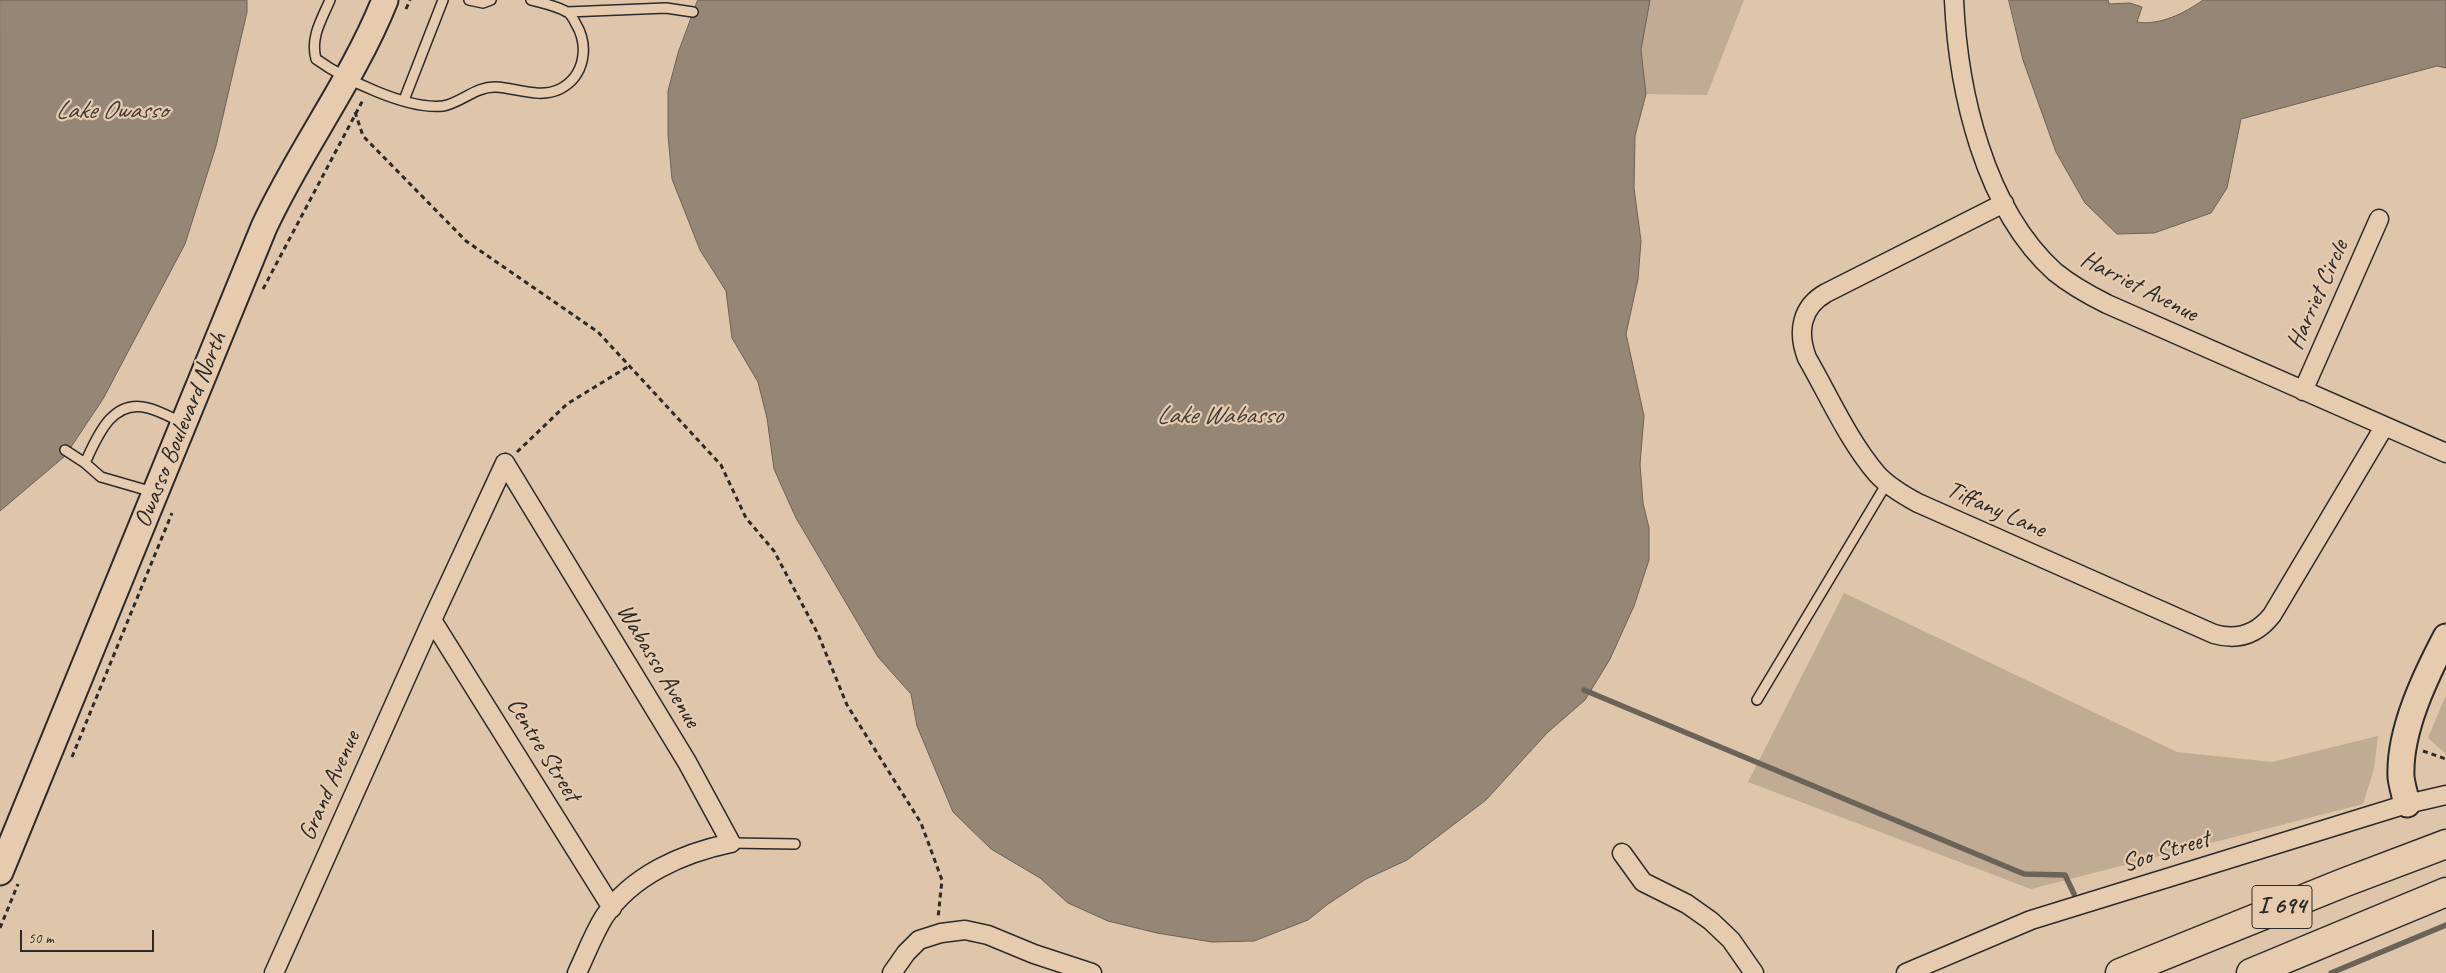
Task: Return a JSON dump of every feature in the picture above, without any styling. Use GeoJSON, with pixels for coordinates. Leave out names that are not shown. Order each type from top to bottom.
{"type":"FeatureCollection","features":[{"type":"Feature","properties":{"kind":"highway","name":"I 694"},"geometry":{"type":"LineString","coordinates":[[2120,973],[2343,883],[2446,844]]}},
{"type":"Feature","properties":{"kind":"highway","name":"I 694"},"geometry":{"type":"LineString","coordinates":[[2251,973],[2446,892]]}},
{"type":"Feature","properties":{"kind":"street","name":"Harriet Avenue"},"geometry":{"type":"LineString","coordinates":[[1954,0],[1963,82],[1976,131],[2004,203],[2018,228],[2035,252],[2056,272],[2081,290],[2303,391],[2446,453]]}},
{"type":"Feature","properties":{"kind":"street","name":"Owasso Boulevard North"},"geometry":{"type":"LineString","coordinates":[[11,873],[166,499],[184,423],[272,209],[359,83],[394,8]]}},
{"type":"Feature","properties":{"kind":"street","name":"Tiffany Lane"},"geometry":{"type":"LineString","coordinates":[[2004,203],[1826,293],[1812,304],[1805,316],[1801,330],[1802,344],[1807,358],[1860,451],[1878,475],[1896,491],[1936,511],[2214,634],[2236,637],[2250,634],[2263,626],[2272,615],[2384,427]]}},
{"type":"Feature","properties":{"kind":"street","name":"Harriet Circle"},"geometry":{"type":"LineString","coordinates":[[2303,391],[2379,219]]}},
{"type":"Feature","properties":{"kind":"street","name":"Grand Avenue"},"geometry":{"type":"LineString","coordinates":[[274,973],[432,620],[505,463]]}},
{"type":"Feature","properties":{"kind":"street","name":"Wabasso Avenue"},"geometry":{"type":"LineString","coordinates":[[505,463],[687,762],[731,843]]}},
{"type":"Feature","properties":{"kind":"street","name":"Centre Street"},"geometry":{"type":"LineString","coordinates":[[432,620],[612,908]]}},
{"type":"Feature","properties":{"kind":"street"},"geometry":{"type":"LineString","coordinates":[[2407,804],[2401,778],[2404,741],[2429,669],[2446,637]]}},
{"type":"Feature","properties":{"kind":"street","name":"Soo Street"},"geometry":{"type":"LineString","coordinates":[[1906,973],[2031,920],[2407,804],[2446,795]]}},
{"type":"Feature","properties":{"kind":"street"},"geometry":{"type":"LineString","coordinates":[[578,973],[592,939],[612,908],[640,881],[667,864],[710,847],[731,843]]}},
{"type":"Feature","properties":{"kind":"street"},"geometry":{"type":"LineString","coordinates":[[1622,853],[1643,882],[1687,904],[1711,921],[1731,940],[1754,973]]}},
{"type":"Feature","properties":{"kind":"street"},"geometry":{"type":"LineString","coordinates":[[892,973],[906,953],[919,940],[941,933],[965,930],[988,935],[1034,954],[1092,973]]}},
{"type":"Feature","properties":{"kind":"lane"},"geometry":{"type":"LineString","coordinates":[[330,0],[314,36],[313,49],[316,59],[359,83],[404,100],[443,106],[483,89],[496,87],[521,92],[543,93],[559,90],[572,80],[585,52],[582,34],[567,12]]}},
{"type":"Feature","properties":{"kind":"lane"},"geometry":{"type":"LineString","coordinates":[[404,100],[443,0]]}},
{"type":"Feature","properties":{"kind":"lane"},"geometry":{"type":"LineString","coordinates":[[468,0],[482,3],[491,0]]}},
{"type":"Feature","properties":{"kind":"lane"},"geometry":{"type":"LineString","coordinates":[[530,0],[567,12],[666,8],[694,12]]}},
{"type":"Feature","properties":{"kind":"lane"},"geometry":{"type":"LineString","coordinates":[[85,463],[102,426],[123,408],[147,407],[184,423]]}},
{"type":"Feature","properties":{"kind":"lane"},"geometry":{"type":"LineString","coordinates":[[65,450],[85,463],[101,477],[166,499]]}},
{"type":"Feature","properties":{"kind":"lane"},"geometry":{"type":"LineString","coordinates":[[1757,700],[1887,483]]}},
{"type":"Feature","properties":{"kind":"lane"},"geometry":{"type":"LineString","coordinates":[[731,843],[795,844]]}},
{"type":"Feature","properties":{"kind":"path"},"geometry":{"type":"LineString","coordinates":[[394,8],[410,0]]}},
{"type":"Feature","properties":{"kind":"path"},"geometry":{"type":"LineString","coordinates":[[260,298],[355,112],[359,83]]}},
{"type":"Feature","properties":{"kind":"path"},"geometry":{"type":"LineString","coordinates":[[355,112],[363,136],[466,241],[598,332],[721,465],[746,518],[774,551],[818,634],[847,705],[921,823],[942,880],[937,912],[941,933]]}},
{"type":"Feature","properties":{"kind":"path"},"geometry":{"type":"LineString","coordinates":[[505,463],[567,404],[629,366]]}},
{"type":"Feature","properties":{"kind":"path"},"geometry":{"type":"LineString","coordinates":[[68,765],[166,499]]}},
{"type":"Feature","properties":{"kind":"path"},"geometry":{"type":"LineString","coordinates":[[0,928],[11,873]]}},
{"type":"Feature","properties":{"kind":"shaded area"},"geometry":{"type":"Polygon","coordinates":[[[1650,0],[1744,0],[1707,95],[1646,94],[1641,50],[1650,0]]]}},
{"type":"Feature","properties":{"kind":"shaded area"},"geometry":{"type":"Polygon","coordinates":[[[1844,593],[2177,752],[2272,762],[2378,736],[2374,769],[2363,804],[2031,889],[1748,782],[1844,593]]]}},
{"type":"Feature","properties":{"kind":"shaded area"},"geometry":{"type":"Polygon","coordinates":[[[2446,695],[2446,754],[2428,738],[2446,695]]]}},
{"type":"Feature","properties":{"kind":"water","name":"Lake Owasso"},"geometry":{"type":"Polygon","coordinates":[[[0,0],[247,0],[247,12],[216,146],[185,244],[103,399],[65,456],[0,511],[0,0]]]}},
{"type":"Feature","properties":{"kind":"water","name":"Lake Wabasso"},"geometry":{"type":"Polygon","coordinates":[[[698,0],[1650,0],[1641,50],[1646,94],[1635,136],[1634,188],[1641,241],[1638,279],[1626,334],[1644,416],[1640,464],[1643,503],[1649,528],[1649,560],[1634,606],[1610,659],[1585,700],[1547,733],[1486,800],[1407,860],[1366,879],[1328,904],[1308,920],[1254,941],[1212,942],[1157,933],[1108,921],[1068,903],[1040,878],[991,849],[953,812],[917,726],[911,694],[878,657],[796,518],[774,469],[767,418],[758,382],[732,338],[726,291],[700,250],[672,179],[668,135],[668,91],[678,53],[698,0]]]}},
{"type":"Feature","properties":{"kind":"water"},"geometry":{"type":"Polygon","coordinates":[[[2009,0],[2108,0],[2109,4],[2130,3],[2142,7],[2137,22],[2145,23],[2172,17],[2203,0],[2446,0],[2446,68],[2437,66],[2241,119],[2227,188],[2211,213],[2154,233],[2117,234],[2085,203],[2056,152],[2023,60],[2009,0]]]}},
{"type":"Feature","properties":{"kind":"waterway"},"geometry":{"type":"LineString","coordinates":[[1584,690],[2024,874],[2065,875],[2074,894]]}},
{"type":"Feature","properties":{"kind":"waterway"},"geometry":{"type":"LineString","coordinates":[[2331,973],[2446,925]]}}]}
